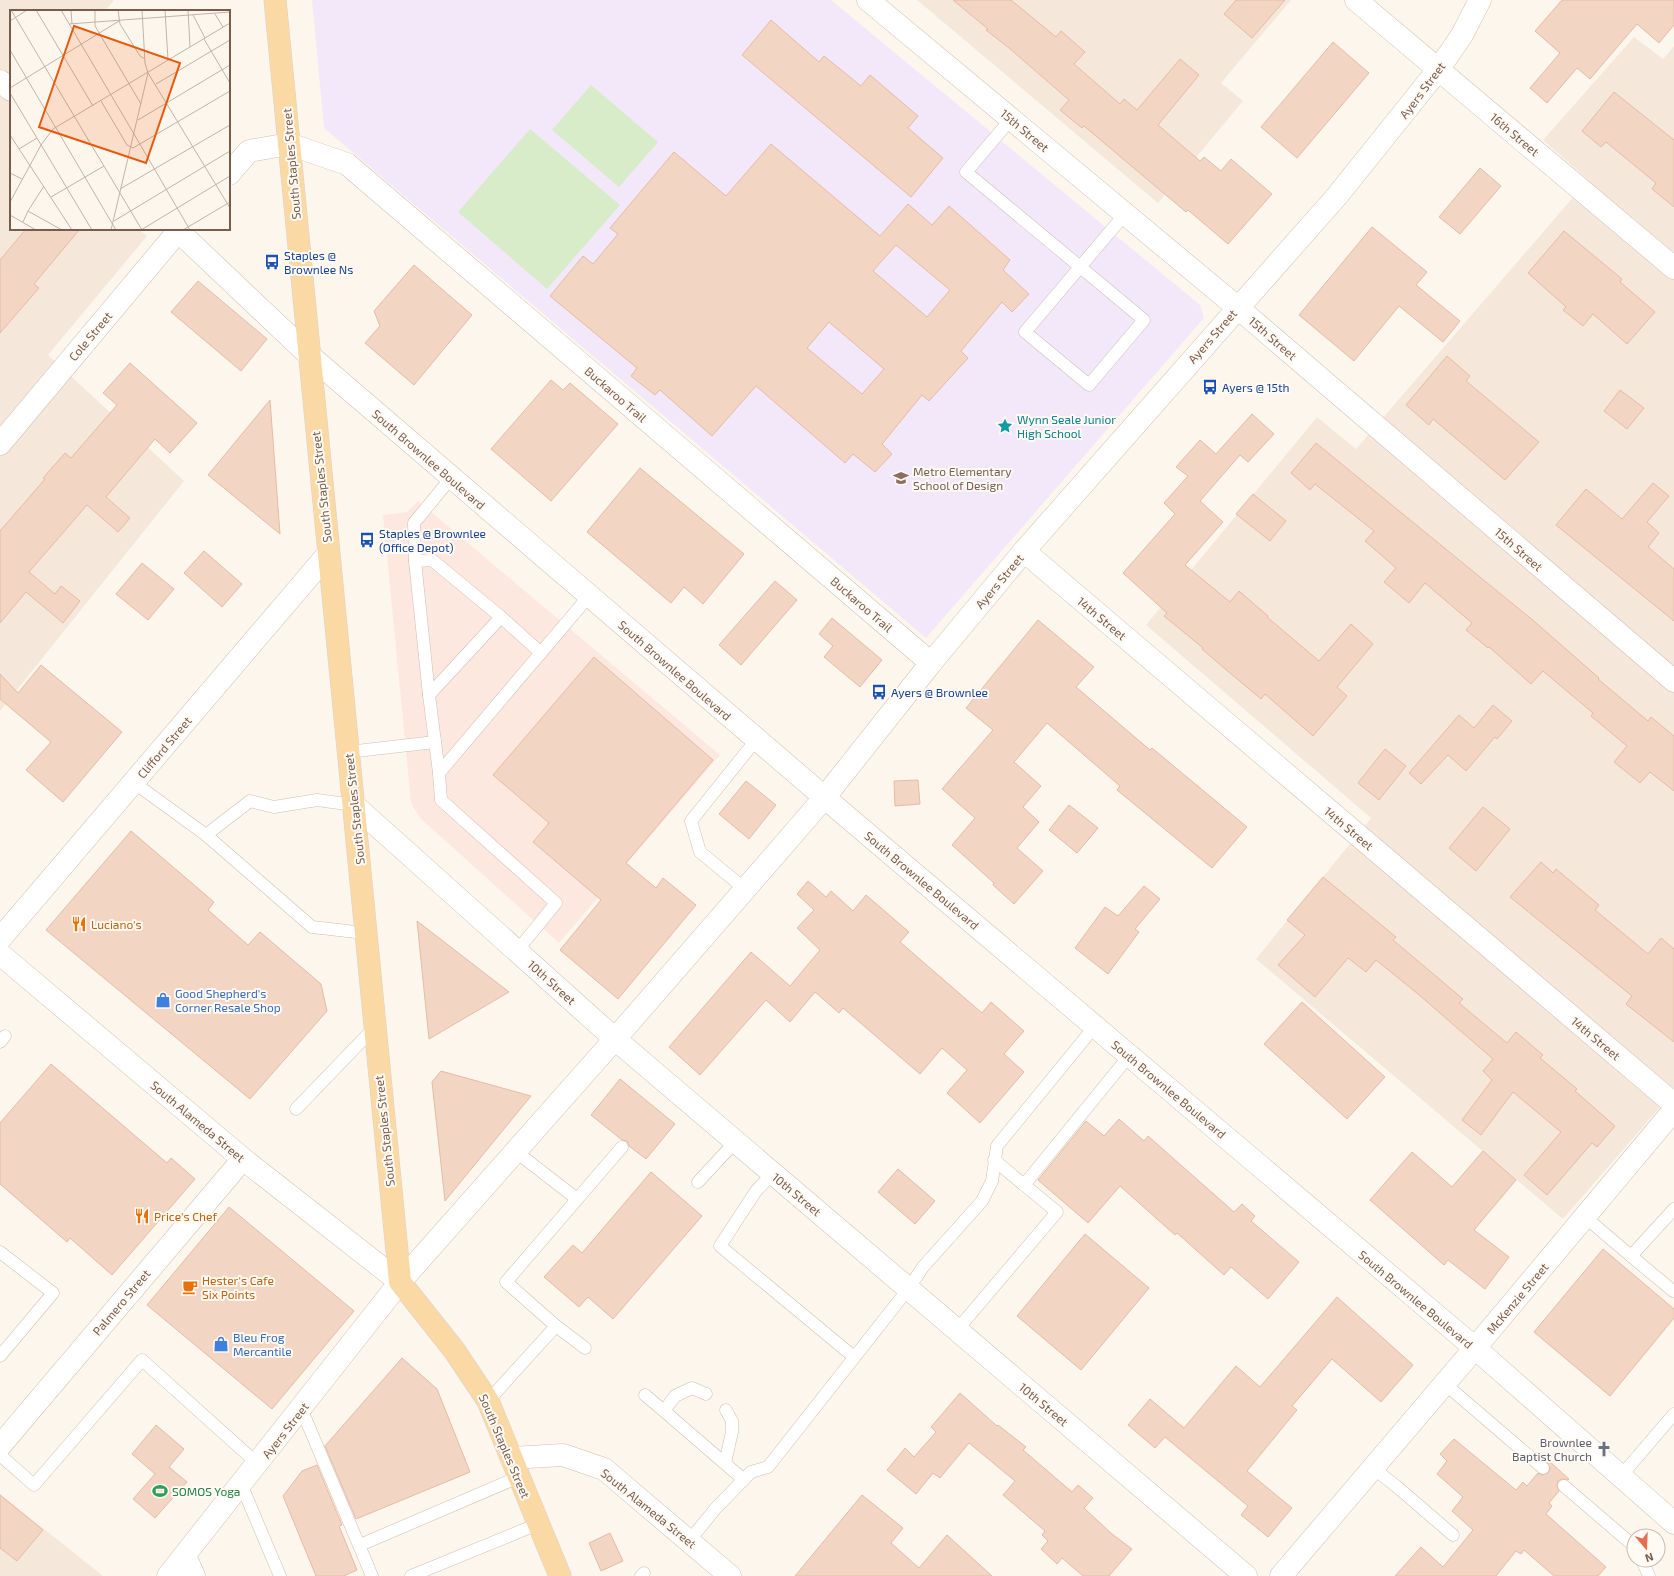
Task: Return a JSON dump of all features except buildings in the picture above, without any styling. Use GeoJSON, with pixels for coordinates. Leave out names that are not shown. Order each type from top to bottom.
{"type":"FeatureCollection","features":[{"type":"Feature","properties":{"kind":"main road","name":"South Staples Street"},"geometry":{"type":"LineString","coordinates":[[274,0],[400,1282],[454,1350],[488,1400],[560,1576]]}},
{"type":"Feature","properties":{"kind":"street","name":"15th Street"},"geometry":{"type":"LineString","coordinates":[[868,0],[1237,307],[1674,682]]}},
{"type":"Feature","properties":{"kind":"street","name":"16th Street"},"geometry":{"type":"LineString","coordinates":[[1356,0],[1674,268]]}},
{"type":"Feature","properties":{"kind":"street","name":"Ayers Street"},"geometry":{"type":"LineString","coordinates":[[168,1576],[258,1464],[400,1282],[824,798],[931,663],[1024,551],[1336,196],[1438,70],[1462,35],[1480,0]]}},
{"type":"Feature","properties":{"kind":"street"},"geometry":{"type":"LineString","coordinates":[[0,81],[10,89]]}},
{"type":"Feature","properties":{"kind":"street"},"geometry":{"type":"LineString","coordinates":[[230,173],[249,150],[289,144]]}},
{"type":"Feature","properties":{"kind":"street","name":"Buckaroo Trail"},"geometry":{"type":"LineString","coordinates":[[289,144],[347,164],[931,663]]}},
{"type":"Feature","properties":{"kind":"street","name":"South Brownlee Boulevard"},"geometry":{"type":"LineString","coordinates":[[179,230],[308,355],[824,798],[1475,1348],[1674,1523]]}},
{"type":"Feature","properties":{"kind":"street","name":"Cole Street"},"geometry":{"type":"LineString","coordinates":[[0,444],[179,230]]}},
{"type":"Feature","properties":{"kind":"street","name":"14th Street"},"geometry":{"type":"LineString","coordinates":[[1024,551],[1674,1104]]}},
{"type":"Feature","properties":{"kind":"street","name":"Clifford Street"},"geometry":{"type":"LineString","coordinates":[[0,939],[328,554]]}},
{"type":"Feature","properties":{"kind":"street","name":"10th Street"},"geometry":{"type":"LineString","coordinates":[[354,805],[615,1038],[1246,1576]]}},
{"type":"Feature","properties":{"kind":"street","name":"South Alameda Street"},"geometry":{"type":"LineString","coordinates":[[0,954],[243,1159],[400,1282]]}},
{"type":"Feature","properties":{"kind":"street","name":"McKenzie Street"},"geometry":{"type":"LineString","coordinates":[[1281,1576],[1445,1384],[1674,1110]]}},
{"type":"Feature","properties":{"kind":"street","name":"Palmero Street"},"geometry":{"type":"LineString","coordinates":[[0,1446],[243,1159]]}},
{"type":"Feature","properties":{"kind":"street","name":"South Alameda Street"},"geometry":{"type":"LineString","coordinates":[[515,1468],[563,1456],[604,1469],[730,1576]]}},
{"type":"Feature","properties":{"kind":"street"},"geometry":{"type":"LineString","coordinates":[[185,1556],[194,1576]]}},
{"type":"Feature","properties":{"kind":"lane"},"geometry":{"type":"LineString","coordinates":[[1011,119],[966,172],[1081,267],[1144,320],[1089,385],[1025,332],[1081,267],[1125,214]]}},
{"type":"Feature","properties":{"kind":"lane"},"geometry":{"type":"LineString","coordinates":[[452,478],[414,523],[415,561],[439,773],[440,800],[556,903],[517,951]]}},
{"type":"Feature","properties":{"kind":"lane"},"geometry":{"type":"LineString","coordinates":[[415,561],[432,560],[541,652]]}},
{"type":"Feature","properties":{"kind":"lane"},"geometry":{"type":"LineString","coordinates":[[439,773],[590,596]]}},
{"type":"Feature","properties":{"kind":"lane"},"geometry":{"type":"LineString","coordinates":[[429,695],[501,617]]}},
{"type":"Feature","properties":{"kind":"lane"},"geometry":{"type":"LineString","coordinates":[[745,889],[700,852],[691,821],[756,740]]}},
{"type":"Feature","properties":{"kind":"lane"},"geometry":{"type":"LineString","coordinates":[[348,752],[435,742]]}},
{"type":"Feature","properties":{"kind":"lane"},"geometry":{"type":"LineString","coordinates":[[133,782],[206,835],[312,928],[365,933]]}},
{"type":"Feature","properties":{"kind":"lane"},"geometry":{"type":"LineString","coordinates":[[206,835],[250,801],[274,807],[316,800],[354,805]]}},
{"type":"Feature","properties":{"kind":"lane"},"geometry":{"type":"LineString","coordinates":[[689,1541],[716,1508],[752,1472],[768,1466],[924,1267],[982,1201],[992,1181],[997,1146],[1094,1026]]}},
{"type":"Feature","properties":{"kind":"lane"},"geometry":{"type":"LineString","coordinates":[[296,1109],[374,1028]]}},
{"type":"Feature","properties":{"kind":"lane"},"geometry":{"type":"LineString","coordinates":[[1024,1185],[1129,1056]]}},
{"type":"Feature","properties":{"kind":"lane"},"geometry":{"type":"LineString","coordinates":[[698,1182],[736,1141]]}},
{"type":"Feature","properties":{"kind":"lane"},"geometry":{"type":"LineString","coordinates":[[585,1348],[556,1326],[506,1282],[622,1147]]}},
{"type":"Feature","properties":{"kind":"lane"},"geometry":{"type":"LineString","coordinates":[[515,1151],[578,1200]]}},
{"type":"Feature","properties":{"kind":"lane"},"geometry":{"type":"LineString","coordinates":[[957,1330],[1057,1212],[994,1160]]}},
{"type":"Feature","properties":{"kind":"lane"},"geometry":{"type":"LineString","coordinates":[[773,1173],[756,1191],[720,1246],[854,1357]]}},
{"type":"Feature","properties":{"kind":"lane"},"geometry":{"type":"LineString","coordinates":[[1631,1256],[1674,1209]]}},
{"type":"Feature","properties":{"kind":"lane"},"geometry":{"type":"LineString","coordinates":[[1585,1217],[1673,1291],[1674,1290]]}},
{"type":"Feature","properties":{"kind":"lane"},"geometry":{"type":"LineString","coordinates":[[0,1356],[53,1293],[2,1258]]}},
{"type":"Feature","properties":{"kind":"lane"},"geometry":{"type":"LineString","coordinates":[[488,1400],[556,1326]]}},
{"type":"Feature","properties":{"kind":"lane"},"geometry":{"type":"LineString","coordinates":[[0,1455],[34,1485],[142,1360],[258,1464]]}},
{"type":"Feature","properties":{"kind":"lane"},"geometry":{"type":"LineString","coordinates":[[1445,1384],[1543,1468]]}},
{"type":"Feature","properties":{"kind":"lane"},"geometry":{"type":"LineString","coordinates":[[664,1411],[675,1396],[692,1388],[706,1394]]}},
{"type":"Feature","properties":{"kind":"lane"},"geometry":{"type":"LineString","coordinates":[[645,1395],[744,1480]]}},
{"type":"Feature","properties":{"kind":"lane"},"geometry":{"type":"LineString","coordinates":[[302,1408],[372,1576]]}},
{"type":"Feature","properties":{"kind":"lane"},"geometry":{"type":"LineString","coordinates":[[725,1463],[732,1432],[732,1421],[726,1410]]}},
{"type":"Feature","properties":{"kind":"lane"},"geometry":{"type":"LineString","coordinates":[[1621,1476],[1674,1414]]}},
{"type":"Feature","properties":{"kind":"lane"},"geometry":{"type":"LineString","coordinates":[[360,1546],[515,1468]]}},
{"type":"Feature","properties":{"kind":"lane"},"geometry":{"type":"LineString","coordinates":[[1372,1468],[1396,1486],[1453,1534]]}},
{"type":"Feature","properties":{"kind":"lane"},"geometry":{"type":"LineString","coordinates":[[242,1484],[280,1576]]}},
{"type":"Feature","properties":{"kind":"lane"},"geometry":{"type":"LineString","coordinates":[[1564,1486],[1626,1539]]}},
{"type":"Feature","properties":{"kind":"lane"},"geometry":{"type":"LineString","coordinates":[[411,1576],[538,1524]]}},
{"type":"Feature","properties":{"kind":"shaded area"},"geometry":{"type":"Polygon","coordinates":[[[0,0],[114,0],[106,10],[10,10],[10,230],[139,230],[147,236],[48,355],[184,481],[0,711],[0,0]]]}},
{"type":"Feature","properties":{"kind":"shaded area","name":"Metro Elementary School of Design"},"geometry":{"type":"Polygon","coordinates":[[[312,0],[831,0],[1200,305],[1204,318],[926,638],[324,128],[312,0]]]}},
{"type":"Feature","properties":{"kind":"shaded area"},"geometry":{"type":"Polygon","coordinates":[[[917,0],[1291,0],[1221,83],[1243,101],[1158,203],[917,0]]]}},
{"type":"Feature","properties":{"kind":"shaded area"},"geometry":{"type":"Polygon","coordinates":[[[1634,37],[1663,59],[1674,46],[1674,1091],[1563,1219],[1256,959],[1371,818],[1146,625],[1317,417],[1356,449],[1588,180],[1543,140],[1634,37]]]}},
{"type":"Feature","properties":{"kind":"shaded area"},"geometry":{"type":"Polygon","coordinates":[[[418,501],[720,755],[559,943],[420,818],[411,803],[383,515],[407,512],[418,501]]]}},
{"type":"Feature","properties":{"kind":"shaded area"},"geometry":{"type":"Polygon","coordinates":[[[0,1494],[103,1576],[0,1576],[0,1494]]]}},
{"type":"Feature","properties":{"kind":"green space"},"geometry":{"type":"Polygon","coordinates":[[[591,85],[658,142],[619,187],[552,130],[591,85]]]}},
{"type":"Feature","properties":{"kind":"green space"},"geometry":{"type":"Polygon","coordinates":[[[530,129],[620,205],[547,289],[458,212],[530,129]]]}},
{"type":"Feature","properties":{"kind":"place","name":"Staples @ Brownlee Ns"},"geometry":{"type":"Point","coordinates":[272,262]}},
{"type":"Feature","properties":{"kind":"place","name":"Ayers @ 15th"},"geometry":{"type":"Point","coordinates":[1210,387]}},
{"type":"Feature","properties":{"kind":"place","name":"Wynn Seale Junior High School"},"geometry":{"type":"Point","coordinates":[1005,426]}},
{"type":"Feature","properties":{"kind":"place","name":"Metro Elementary School of Design"},"geometry":{"type":"Point","coordinates":[901,478]}},
{"type":"Feature","properties":{"kind":"place","name":"Staples @ Brownlee (Office Depot)"},"geometry":{"type":"Point","coordinates":[367,540]}},
{"type":"Feature","properties":{"kind":"place","name":"Ayers @ Brownlee"},"geometry":{"type":"Point","coordinates":[879,692]}},
{"type":"Feature","properties":{"kind":"place","name":"Luciano's"},"geometry":{"type":"Point","coordinates":[79,924]}},
{"type":"Feature","properties":{"kind":"place","name":"Good Shepherd's Corner Resale Shop"},"geometry":{"type":"Point","coordinates":[163,1000]}},
{"type":"Feature","properties":{"kind":"place","name":"Price's Chef"},"geometry":{"type":"Point","coordinates":[142,1216]}},
{"type":"Feature","properties":{"kind":"place","name":"Hester's Cafe Six Points"},"geometry":{"type":"Point","coordinates":[190,1287]}},
{"type":"Feature","properties":{"kind":"place","name":"Bleu Frog Mercantile"},"geometry":{"type":"Point","coordinates":[221,1344]}},
{"type":"Feature","properties":{"kind":"place","name":"Brownlee Baptist Church"},"geometry":{"type":"Point","coordinates":[1604,1449]}},
{"type":"Feature","properties":{"kind":"place","name":"SOMOS Yoga"},"geometry":{"type":"Point","coordinates":[160,1491]}}]}
